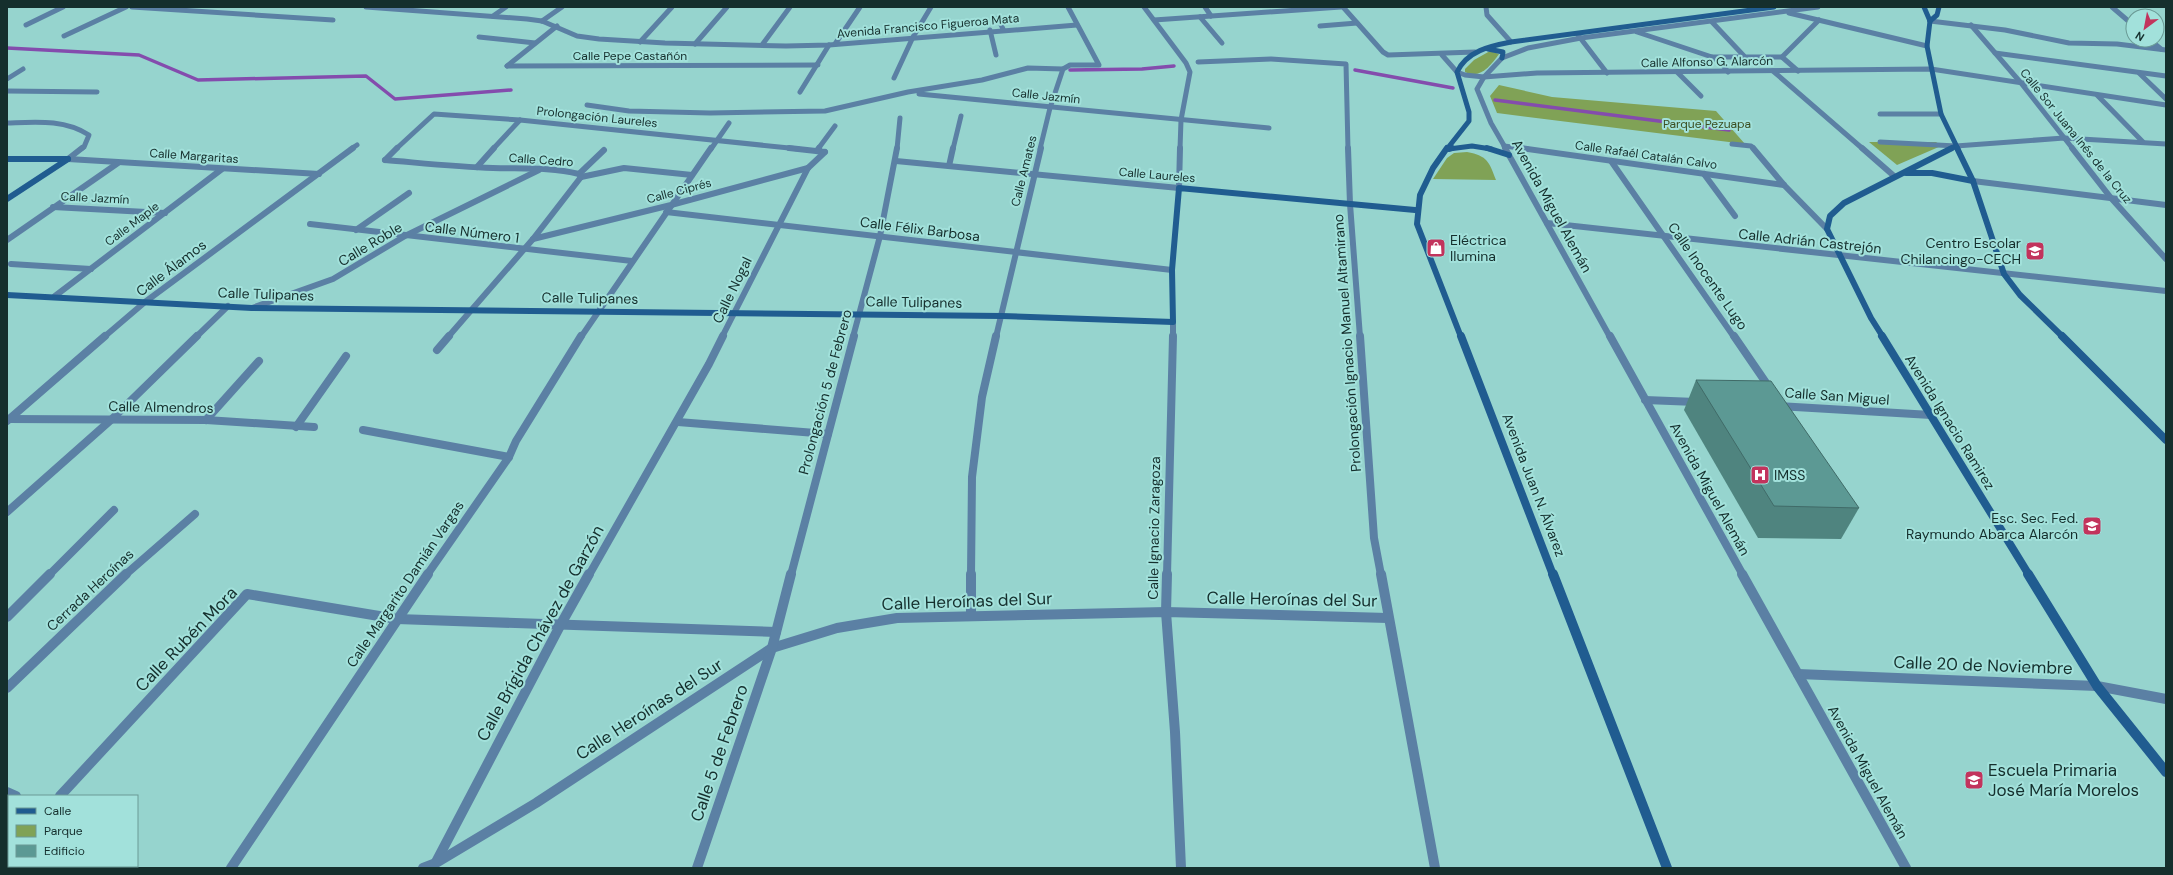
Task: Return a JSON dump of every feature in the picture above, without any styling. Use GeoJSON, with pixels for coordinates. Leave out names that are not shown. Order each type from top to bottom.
{"type":"FeatureCollection","features":[{"type":"Feature","properties":{"kind":"main road"},"geometry":{"type":"LineString","coordinates":[[1457,72],[1458,68],[1475,52],[1484,48],[1511,42],[1774,7]]}},
{"type":"Feature","properties":{"kind":"main road"},"geometry":{"type":"LineString","coordinates":[[1924,7],[1930,21],[1926,46],[1941,114],[1973,181],[2004,274],[2020,295],[2166,440]]}},
{"type":"Feature","properties":{"kind":"main road"},"geometry":{"type":"LineString","coordinates":[[1930,21],[1937,15],[1939,7]]}},
{"type":"Feature","properties":{"kind":"main road"},"geometry":{"type":"LineString","coordinates":[[1484,48],[1503,52],[1504,54],[1502,58]]}},
{"type":"Feature","properties":{"kind":"main road","name":"Avenida Juan N. Álvarez"},"geometry":{"type":"LineString","coordinates":[[1457,72],[1469,112],[1469,121],[1424,180],[1416,210],[1417,224],[1667,868]]}},
{"type":"Feature","properties":{"kind":"main road"},"geometry":{"type":"LineString","coordinates":[[1448,149],[1475,145],[1490,148],[1509,155]]}},
{"type":"Feature","properties":{"kind":"main road"},"geometry":{"type":"LineString","coordinates":[[1827,229],[1830,216],[1844,204],[1956,146]]}},
{"type":"Feature","properties":{"kind":"main road"},"geometry":{"type":"LineString","coordinates":[[7,159],[68,159]]}},
{"type":"Feature","properties":{"kind":"main road"},"geometry":{"type":"LineString","coordinates":[[8,197],[68,159]]}},
{"type":"Feature","properties":{"kind":"main road"},"geometry":{"type":"LineString","coordinates":[[1898,175],[1932,173],[1973,181]]}},
{"type":"Feature","properties":{"kind":"main road","name":"Calle Laureles"},"geometry":{"type":"LineString","coordinates":[[1179,188],[1416,210]]}},
{"type":"Feature","properties":{"kind":"main road","name":"Calle Ignacio Zaragoza"},"geometry":{"type":"LineString","coordinates":[[1173,322],[1172,270],[1179,188]]}},
{"type":"Feature","properties":{"kind":"main road","name":"Avenida Ignacio Ramirez"},"geometry":{"type":"LineString","coordinates":[[1827,229],[1871,318],[2097,686],[2166,772]]}},
{"type":"Feature","properties":{"kind":"main road","name":"Calle Tulipanes"},"geometry":{"type":"LineString","coordinates":[[7,295],[55,296],[252,308],[1002,316],[1173,322]]}},
{"type":"Feature","properties":{"kind":"street"},"geometry":{"type":"LineString","coordinates":[[26,25],[63,7]]}},
{"type":"Feature","properties":{"kind":"street"},"geometry":{"type":"LineString","coordinates":[[64,36],[126,7]]}},
{"type":"Feature","properties":{"kind":"street"},"geometry":{"type":"LineString","coordinates":[[132,7],[333,20]]}},
{"type":"Feature","properties":{"kind":"street"},"geometry":{"type":"LineString","coordinates":[[217,12],[229,7]]}},
{"type":"Feature","properties":{"kind":"street"},"geometry":{"type":"LineString","coordinates":[[366,7],[542,20],[577,36],[640,42],[762,45],[832,45],[860,7]]}},
{"type":"Feature","properties":{"kind":"street"},"geometry":{"type":"LineString","coordinates":[[438,12],[446,7]]}},
{"type":"Feature","properties":{"kind":"street"},"geometry":{"type":"LineString","coordinates":[[493,16],[506,7]]}},
{"type":"Feature","properties":{"kind":"street"},"geometry":{"type":"LineString","coordinates":[[542,20],[562,7]]}},
{"type":"Feature","properties":{"kind":"street"},"geometry":{"type":"LineString","coordinates":[[640,42],[672,7]]}},
{"type":"Feature","properties":{"kind":"street"},"geometry":{"type":"LineString","coordinates":[[695,44],[727,7]]}},
{"type":"Feature","properties":{"kind":"street"},"geometry":{"type":"LineString","coordinates":[[762,45],[790,7]]}},
{"type":"Feature","properties":{"kind":"street"},"geometry":{"type":"LineString","coordinates":[[894,78],[913,37],[931,7]]}},
{"type":"Feature","properties":{"kind":"street"},"geometry":{"type":"LineString","coordinates":[[587,105],[629,111],[710,113],[825,111],[908,92],[982,80],[1028,68],[1063,68],[1070,66],[1099,65],[1068,7]]}},
{"type":"Feature","properties":{"kind":"street"},"geometry":{"type":"LineString","coordinates":[[1144,7],[1186,63],[1190,72],[1181,120],[1179,188]]}},
{"type":"Feature","properties":{"kind":"street"},"geometry":{"type":"LineString","coordinates":[[1205,7],[1211,16]]}},
{"type":"Feature","properties":{"kind":"street"},"geometry":{"type":"LineString","coordinates":[[1154,20],[1342,7],[1383,52],[1388,55],[1442,55],[1475,52]]}},
{"type":"Feature","properties":{"kind":"street"},"geometry":{"type":"LineString","coordinates":[[1486,7],[1487,15],[1511,42]]}},
{"type":"Feature","properties":{"kind":"street"},"geometry":{"type":"LineString","coordinates":[[1484,77],[1502,58],[1528,48],[1581,38],[1818,7]]}},
{"type":"Feature","properties":{"kind":"street"},"geometry":{"type":"LineString","coordinates":[[2112,7],[2125,18]]}},
{"type":"Feature","properties":{"kind":"street"},"geometry":{"type":"LineString","coordinates":[[1784,12],[1926,46]]}},
{"type":"Feature","properties":{"kind":"street"},"geometry":{"type":"LineString","coordinates":[[1200,17],[1222,43]]}},
{"type":"Feature","properties":{"kind":"street"},"geometry":{"type":"LineString","coordinates":[[998,18],[1003,29]]}},
{"type":"Feature","properties":{"kind":"street"},"geometry":{"type":"LineString","coordinates":[[1782,56],[1819,20]]}},
{"type":"Feature","properties":{"kind":"street"},"geometry":{"type":"LineString","coordinates":[[1930,21],[1971,25],[2069,43],[2117,44],[2164,50]]}},
{"type":"Feature","properties":{"kind":"street"},"geometry":{"type":"LineString","coordinates":[[1712,22],[1744,56]]}},
{"type":"Feature","properties":{"kind":"street"},"geometry":{"type":"LineString","coordinates":[[1320,26],[1357,23]]}},
{"type":"Feature","properties":{"kind":"street","name":"Avenida Francisco Figueroa Mata"},"geometry":{"type":"LineString","coordinates":[[800,92],[832,45],[990,30],[1077,25]]}},
{"type":"Feature","properties":{"kind":"street","name":"Calle Sor Juana Inés de la Cruz"},"geometry":{"type":"LineString","coordinates":[[1971,25],[2021,83],[2111,198],[2166,259]]}},
{"type":"Feature","properties":{"kind":"street","name":"Calle Pepe Castañón"},"geometry":{"type":"LineString","coordinates":[[556,26],[507,66],[818,65]]}},
{"type":"Feature","properties":{"kind":"street"},"geometry":{"type":"LineString","coordinates":[[990,30],[996,55]]}},
{"type":"Feature","properties":{"kind":"street"},"geometry":{"type":"LineString","coordinates":[[1635,32],[1712,57],[1722,64],[1728,72]]}},
{"type":"Feature","properties":{"kind":"street"},"geometry":{"type":"LineString","coordinates":[[1576,34],[1581,38],[1607,72]]}},
{"type":"Feature","properties":{"kind":"street"},"geometry":{"type":"LineString","coordinates":[[479,37],[535,43]]}},
{"type":"Feature","properties":{"kind":"street"},"geometry":{"type":"LineString","coordinates":[[1996,54],[2166,76]]}},
{"type":"Feature","properties":{"kind":"street"},"geometry":{"type":"LineString","coordinates":[[1442,55],[1457,72]]}},
{"type":"Feature","properties":{"kind":"street"},"geometry":{"type":"LineString","coordinates":[[1712,57],[1782,56],[1798,71]]}},
{"type":"Feature","properties":{"kind":"street","name":"Prolongación Ignacio Manuel Altamirano"},"geometry":{"type":"LineString","coordinates":[[1198,62],[1271,59],[1346,64],[1350,204],[1374,538],[1435,868]]}},
{"type":"Feature","properties":{"kind":"street","name":"Calle Amates"},"geometry":{"type":"LineString","coordinates":[[971,616],[972,477],[982,397],[1050,108],[1063,68]]}},
{"type":"Feature","properties":{"kind":"street"},"geometry":{"type":"LineString","coordinates":[[7,79],[23,69]]}},
{"type":"Feature","properties":{"kind":"street","name":"Calle Alfonso G. Alarcón"},"geometry":{"type":"LineString","coordinates":[[1457,72],[1474,77],[1484,77],[1607,72],[1931,69],[2166,105]]}},
{"type":"Feature","properties":{"kind":"street"},"geometry":{"type":"LineString","coordinates":[[1773,71],[1898,175]]}},
{"type":"Feature","properties":{"kind":"street"},"geometry":{"type":"LineString","coordinates":[[1677,72],[1701,96]]}},
{"type":"Feature","properties":{"kind":"street"},"geometry":{"type":"LineString","coordinates":[[2139,73],[2166,99]]}},
{"type":"Feature","properties":{"kind":"street","name":"Avenida Miguel Alemán"},"geometry":{"type":"LineString","coordinates":[[1484,77],[1477,89],[1491,123],[1906,868]]}},
{"type":"Feature","properties":{"kind":"street"},"geometry":{"type":"LineString","coordinates":[[7,91],[97,92]]}},
{"type":"Feature","properties":{"kind":"street","name":"Calle Jazmín"},"geometry":{"type":"LineString","coordinates":[[908,92],[1050,108],[1269,128]]}},
{"type":"Feature","properties":{"kind":"street"},"geometry":{"type":"LineString","coordinates":[[2098,95],[2143,142]]}},
{"type":"Feature","properties":{"kind":"street","name":"Prolongación Laureles"},"geometry":{"type":"LineString","coordinates":[[385,160],[434,114],[520,120],[825,152]]}},
{"type":"Feature","properties":{"kind":"street"},"geometry":{"type":"LineString","coordinates":[[1880,114],[1941,114]]}},
{"type":"Feature","properties":{"kind":"street"},"geometry":{"type":"LineString","coordinates":[[949,166],[961,116]]}},
{"type":"Feature","properties":{"kind":"street","name":"Prolongación 5 de Febrero"},"geometry":{"type":"LineString","coordinates":[[772,648],[880,236],[896,161],[900,118]]}},
{"type":"Feature","properties":{"kind":"street"},"geometry":{"type":"LineString","coordinates":[[477,167],[520,120]]}},
{"type":"Feature","properties":{"kind":"street"},"geometry":{"type":"LineString","coordinates":[[7,123],[59,122],[80,128],[89,135],[84,147],[68,159]]}},
{"type":"Feature","properties":{"kind":"street","name":"Calle Margarito Damián Vargas"},"geometry":{"type":"LineString","coordinates":[[231,868],[397,619],[509,457],[516,441],[596,311],[729,123]]}},
{"type":"Feature","properties":{"kind":"street"},"geometry":{"type":"LineString","coordinates":[[817,151],[835,126]]}},
{"type":"Feature","properties":{"kind":"street"},"geometry":{"type":"LineString","coordinates":[[1880,142],[1956,146],[2064,138],[2166,144]]}},
{"type":"Feature","properties":{"kind":"street"},"geometry":{"type":"LineString","coordinates":[[1732,144],[1751,146],[1784,185],[1827,229]]}},
{"type":"Feature","properties":{"kind":"street","name":"Calle Álamos"},"geometry":{"type":"LineString","coordinates":[[8,420],[145,302],[357,145]]}},
{"type":"Feature","properties":{"kind":"street","name":"Calle Rafaél Catalán Calvo"},"geometry":{"type":"LineString","coordinates":[[1504,146],[1784,185]]}},
{"type":"Feature","properties":{"kind":"street"},"geometry":{"type":"LineString","coordinates":[[437,350],[533,239],[580,176],[604,150]]}},
{"type":"Feature","properties":{"kind":"street","name":"Calle Ciprés"},"geometry":{"type":"LineString","coordinates":[[533,239],[671,205],[808,168],[825,152]]}},
{"type":"Feature","properties":{"kind":"street","name":"Calle Margaritas"},"geometry":{"type":"LineString","coordinates":[[68,159],[319,174]]}},
{"type":"Feature","properties":{"kind":"street","name":"Calle Cedro"},"geometry":{"type":"LineString","coordinates":[[385,160],[477,167],[568,171],[580,176],[624,168],[692,175]]}},
{"type":"Feature","properties":{"kind":"street","name":"Calle Laureles"},"geometry":{"type":"LineString","coordinates":[[896,161],[1179,188]]}},
{"type":"Feature","properties":{"kind":"street","name":"Calle Inocente Lugo"},"geometry":{"type":"LineString","coordinates":[[1611,161],[1783,406]]}},
{"type":"Feature","properties":{"kind":"street","name":"Calle Jazmín"},"geometry":{"type":"LineString","coordinates":[[54,207],[118,163]]}},
{"type":"Feature","properties":{"kind":"street","name":"Calle Nogal"},"geometry":{"type":"LineString","coordinates":[[678,422],[736,313],[778,224],[808,168]]}},
{"type":"Feature","properties":{"kind":"street","name":"Calle Maple"},"geometry":{"type":"LineString","coordinates":[[55,296],[222,169]]}},
{"type":"Feature","properties":{"kind":"street","name":"Calle Roble"},"geometry":{"type":"LineString","coordinates":[[252,308],[333,279],[405,236],[539,170]]}},
{"type":"Feature","properties":{"kind":"street"},"geometry":{"type":"LineString","coordinates":[[1704,174],[1735,216]]}},
{"type":"Feature","properties":{"kind":"street"},"geometry":{"type":"LineString","coordinates":[[1973,181],[2166,205]]}},
{"type":"Feature","properties":{"kind":"street"},"geometry":{"type":"LineString","coordinates":[[356,230],[409,193]]}},
{"type":"Feature","properties":{"kind":"street"},"geometry":{"type":"LineString","coordinates":[[7,240],[54,207]]}},
{"type":"Feature","properties":{"kind":"street","name":"Calle Jazmín"},"geometry":{"type":"LineString","coordinates":[[54,207],[165,213]]}},
{"type":"Feature","properties":{"kind":"street","name":"Calle Félix Barbosa"},"geometry":{"type":"LineString","coordinates":[[666,212],[1172,270]]}},
{"type":"Feature","properties":{"kind":"street","name":"Calle Adrián Castrejón"},"geometry":{"type":"LineString","coordinates":[[1547,223],[2166,291]]}},
{"type":"Feature","properties":{"kind":"street","name":"Calle Número 1"},"geometry":{"type":"LineString","coordinates":[[310,224],[632,262]]}},
{"type":"Feature","properties":{"kind":"street"},"geometry":{"type":"LineString","coordinates":[[11,264],[91,269]]}},
{"type":"Feature","properties":{"kind":"street"},"geometry":{"type":"LineString","coordinates":[[7,512],[112,419],[228,306]]}},
{"type":"Feature","properties":{"kind":"street","name":"Calle Ignacio Zaragoza"},"geometry":{"type":"LineString","coordinates":[[1173,322],[1166,612],[1176,732],[1181,868]]}},
{"type":"Feature","properties":{"kind":"street"},"geometry":{"type":"LineString","coordinates":[[296,426],[346,356]]}},
{"type":"Feature","properties":{"kind":"street"},"geometry":{"type":"LineString","coordinates":[[206,420],[259,361]]}},
{"type":"Feature","properties":{"kind":"street"},"geometry":{"type":"LineString","coordinates":[[1645,400],[1706,402]]}},
{"type":"Feature","properties":{"kind":"street","name":"Calle San Miguel"},"geometry":{"type":"LineString","coordinates":[[1767,405],[1931,415]]}},
{"type":"Feature","properties":{"kind":"street","name":"Calle Almendros"},"geometry":{"type":"LineString","coordinates":[[8,420],[206,420],[314,427]]}},
{"type":"Feature","properties":{"kind":"street"},"geometry":{"type":"LineString","coordinates":[[678,422],[828,434]]}},
{"type":"Feature","properties":{"kind":"street","name":"Calle Brígida Chávez de Garzón"},"geometry":{"type":"LineString","coordinates":[[436,863],[561,624],[678,422]]}},
{"type":"Feature","properties":{"kind":"street"},"geometry":{"type":"LineString","coordinates":[[363,430],[509,457]]}},
{"type":"Feature","properties":{"kind":"street"},"geometry":{"type":"LineString","coordinates":[[7,617],[114,510]]}},
{"type":"Feature","properties":{"kind":"street","name":"Cerrada Heroínas"},"geometry":{"type":"LineString","coordinates":[[7,688],[131,569],[195,514]]}},
{"type":"Feature","properties":{"kind":"street","name":"Calle Rubén Mora"},"geometry":{"type":"LineString","coordinates":[[61,795],[247,594],[397,619]]}},
{"type":"Feature","properties":{"kind":"street","name":"Calle Heroínas del Sur"},"geometry":{"type":"LineString","coordinates":[[423,868],[436,863],[536,803],[772,648],[837,628],[897,618],[1166,612],[1388,618]]}},
{"type":"Feature","properties":{"kind":"street"},"geometry":{"type":"LineString","coordinates":[[397,619],[776,632]]}},
{"type":"Feature","properties":{"kind":"street","name":"Calle 5 de Febrero"},"geometry":{"type":"LineString","coordinates":[[697,868],[772,648]]}},
{"type":"Feature","properties":{"kind":"street","name":"Calle 20 de Noviembre"},"geometry":{"type":"LineString","coordinates":[[1798,674],[2097,686],[2166,698]]}},
{"type":"Feature","properties":{"kind":"green space"},"geometry":{"type":"Polygon","coordinates":[[[1490,51],[1499,54],[1489,67],[1476,74],[1465,72],[1465,69],[1474,60],[1490,51]]]}},
{"type":"Feature","properties":{"kind":"green space","name":"Parque Pezuapa"},"geometry":{"type":"Polygon","coordinates":[[[1499,85],[1552,97],[1716,111],[1745,144],[1497,113],[1490,96],[1499,85]]]}},
{"type":"Feature","properties":{"kind":"green space"},"geometry":{"type":"Polygon","coordinates":[[[1869,142],[1936,142],[1941,146],[1897,165],[1869,142]]]}},
{"type":"Feature","properties":{"kind":"green space"},"geometry":{"type":"Polygon","coordinates":[[[1467,152],[1484,158],[1489,164],[1496,180],[1433,179],[1447,158],[1454,153],[1467,152]]]}},
{"type":"Feature","properties":{"kind":"building"},"geometry":{"type":"Polygon","coordinates":[[[1696,380],[1771,381],[1859,508],[1774,506],[1696,380]]]}},
{"type":"Feature","properties":{"kind":"waterway"},"geometry":{"type":"LineString","coordinates":[[7,48],[139,55],[198,80],[366,76],[395,99],[511,90]]}},
{"type":"Feature","properties":{"kind":"waterway"},"geometry":{"type":"LineString","coordinates":[[1070,70],[1142,69],[1174,66]]}},
{"type":"Feature","properties":{"kind":"waterway"},"geometry":{"type":"LineString","coordinates":[[1355,70],[1453,88]]}},
{"type":"Feature","properties":{"kind":"waterway"},"geometry":{"type":"LineString","coordinates":[[1495,100],[1729,130]]}},
{"type":"Feature","properties":{"kind":"place","name":"Eléctrica Ilumina"},"geometry":{"type":"Point","coordinates":[1436,248]}},
{"type":"Feature","properties":{"kind":"place","name":"Centro Escolar Chilancingo-CECH"},"geometry":{"type":"Point","coordinates":[2035,251]}},
{"type":"Feature","properties":{"kind":"place","name":"IMSS"},"geometry":{"type":"Point","coordinates":[1760,475]}},
{"type":"Feature","properties":{"kind":"place","name":"Esc. Sec. Fed. Raymundo Abarca Alarcón"},"geometry":{"type":"Point","coordinates":[2092,526]}},
{"type":"Feature","properties":{"kind":"place","name":"Escuela Primaria José María Morelos"},"geometry":{"type":"Point","coordinates":[1974,780]}}]}
